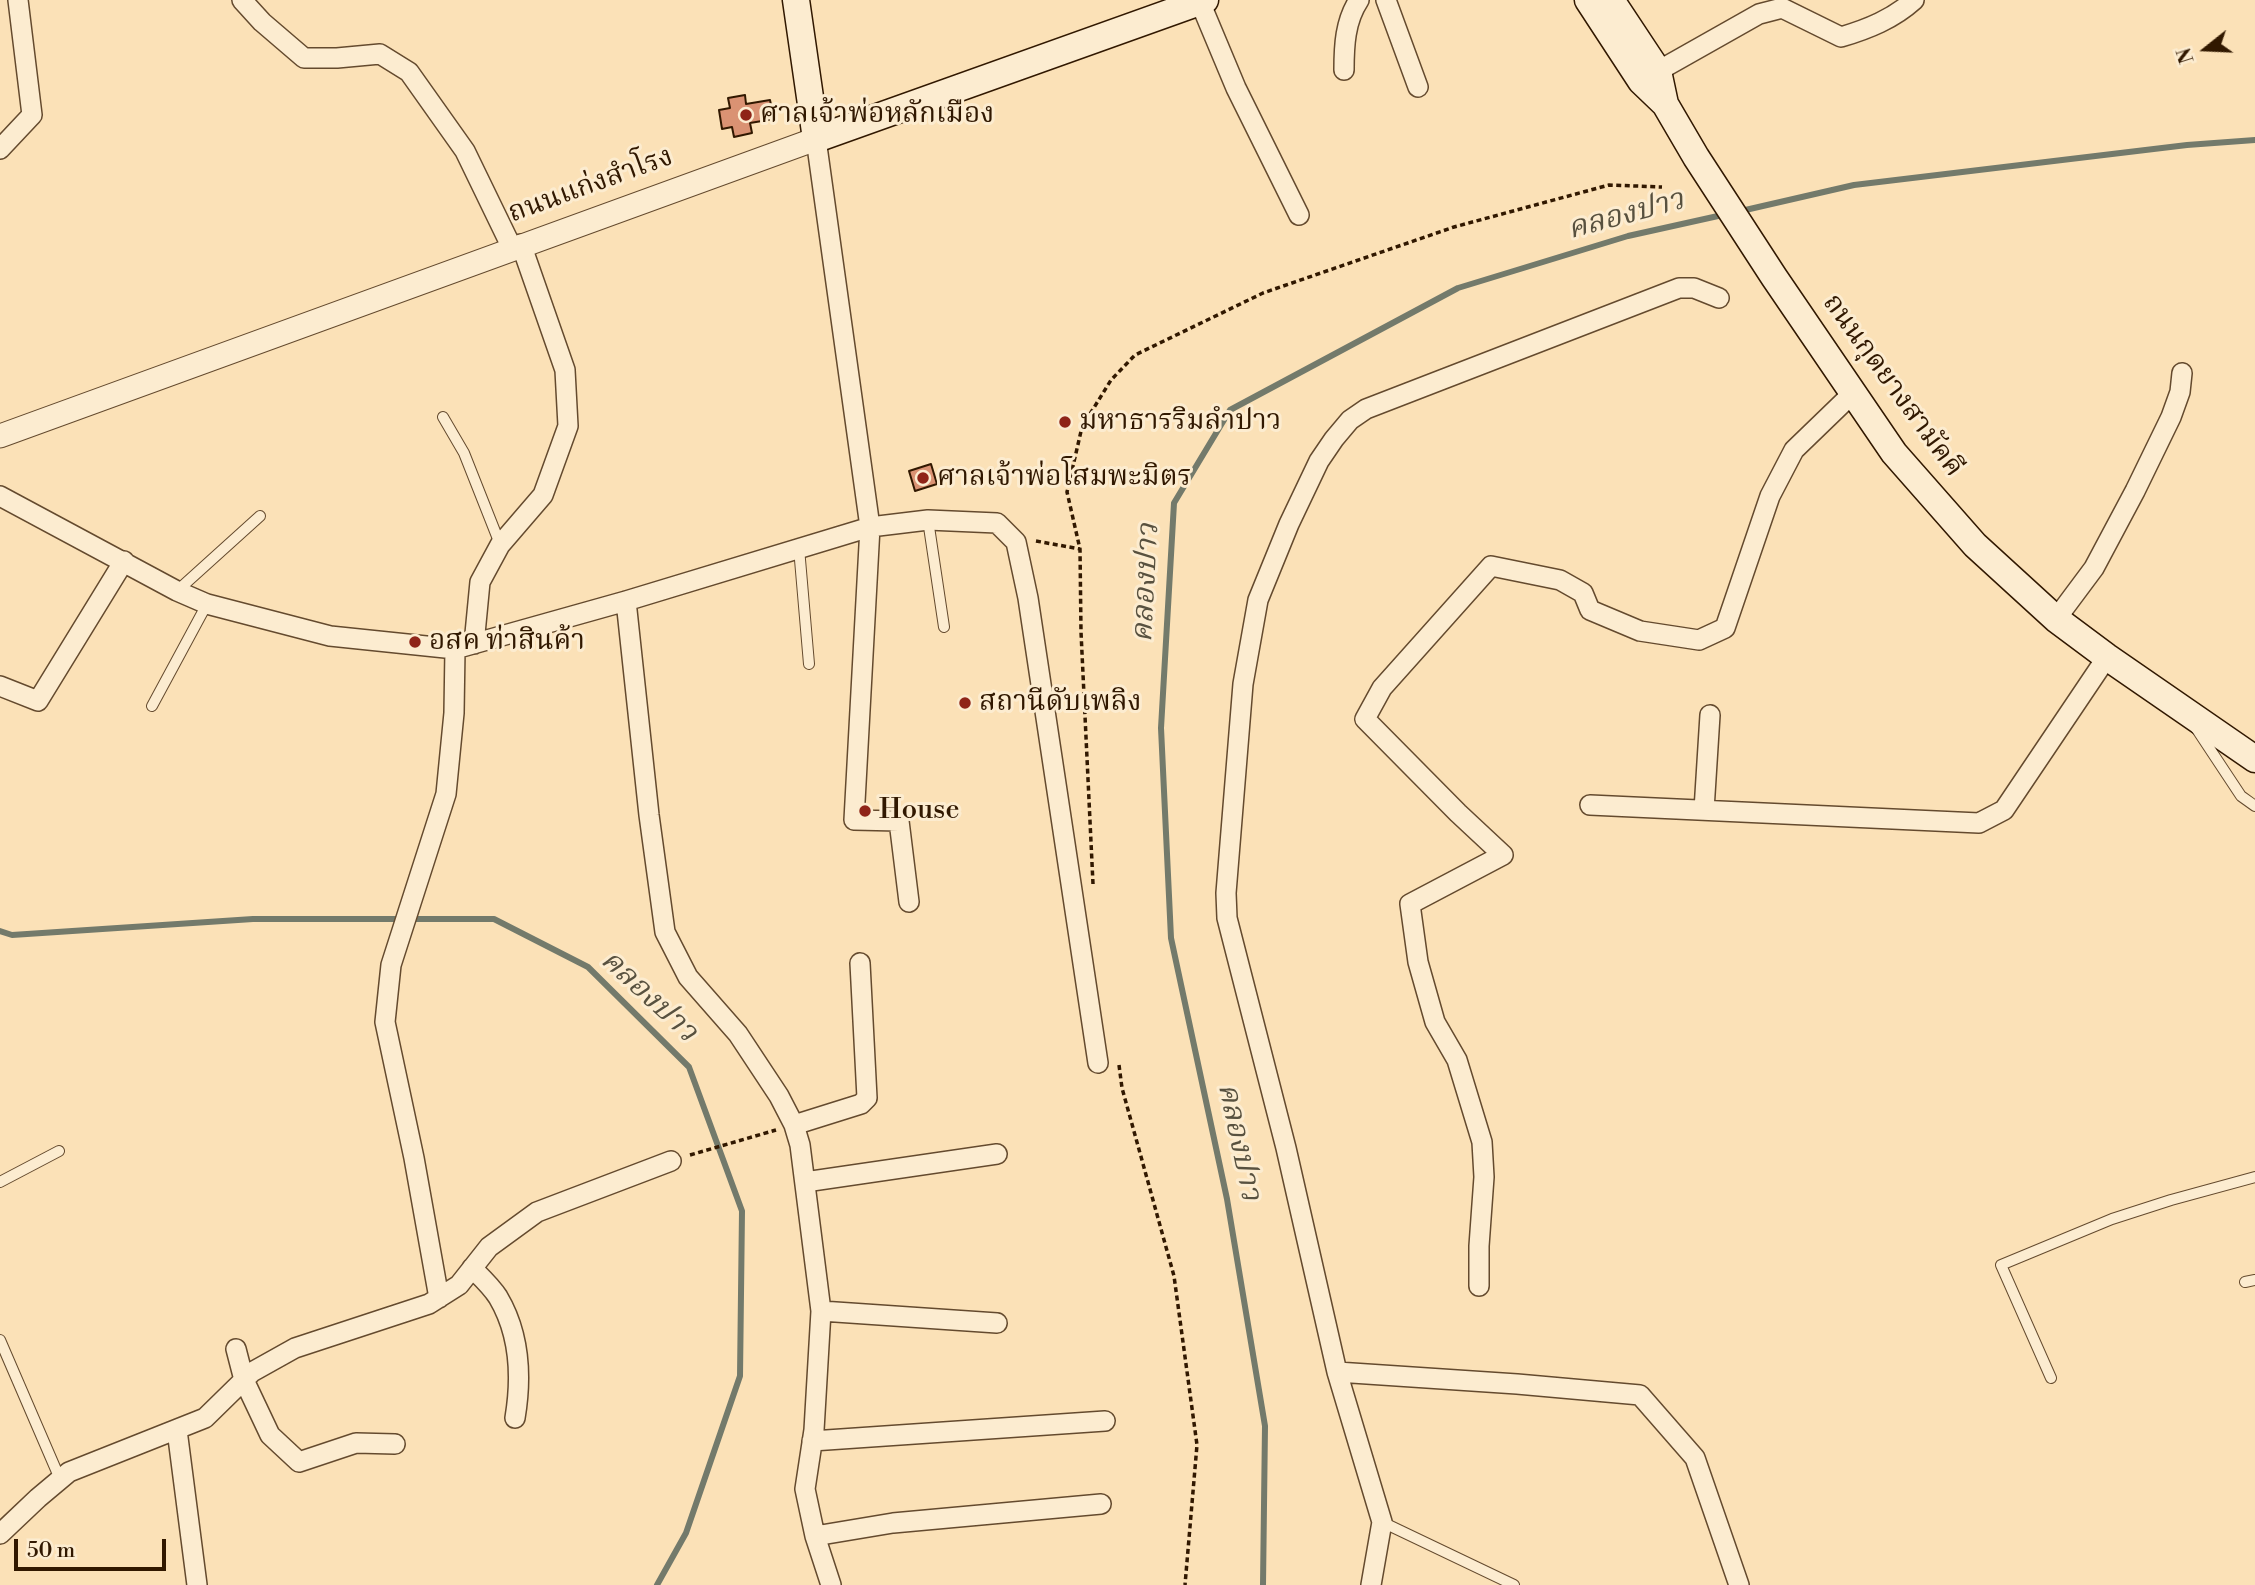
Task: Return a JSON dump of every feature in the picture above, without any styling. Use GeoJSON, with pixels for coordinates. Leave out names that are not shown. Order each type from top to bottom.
{"type":"FeatureCollection","features":[{"type":"Feature","properties":{"kind":"main road"},"geometry":{"type":"LineString","coordinates":[[796,0],[816,139]]}},
{"type":"Feature","properties":{"kind":"main road","name":"ถนนกุดยางสามัคคี"},"geometry":{"type":"LineString","coordinates":[[1588,0],[1641,80],[1665,104],[1774,277],[1894,453],[1975,545],[2056,619],[2255,760]]}},
{"type":"Feature","properties":{"kind":"main road","name":"ถนนกุดยางสามัคคี"},"geometry":{"type":"LineString","coordinates":[[1611,0],[1658,71],[1665,104]]}},
{"type":"Feature","properties":{"kind":"main road","name":"ถนนแก่งสำโรง"},"geometry":{"type":"LineString","coordinates":[[816,139],[1163,7],[1203,1]]}},
{"type":"Feature","properties":{"kind":"street"},"geometry":{"type":"LineString","coordinates":[[0,149],[33,114],[18,0]]}},
{"type":"Feature","properties":{"kind":"street"},"geometry":{"type":"LineString","coordinates":[[242,0],[262,22],[304,58],[380,54],[409,72],[465,151],[517,246],[565,370],[568,426],[543,495],[500,545],[480,582],[464,646],[446,794],[391,965],[385,1022],[414,1158],[439,1298]]}},
{"type":"Feature","properties":{"kind":"street"},"geometry":{"type":"LineString","coordinates":[[1344,70],[1344,47],[1348,27],[1359,0]]}},
{"type":"Feature","properties":{"kind":"street"},"geometry":{"type":"LineString","coordinates":[[1386,0],[1418,87]]}},
{"type":"Feature","properties":{"kind":"street"},"geometry":{"type":"LineString","coordinates":[[1658,71],[1759,14],[1782,8],[1841,37],[1872,27],[1903,10],[1914,0]]}},
{"type":"Feature","properties":{"kind":"street"},"geometry":{"type":"LineString","coordinates":[[1203,1],[1236,88],[1299,215]]}},
{"type":"Feature","properties":{"kind":"street"},"geometry":{"type":"LineString","coordinates":[[816,139],[870,527],[854,820],[899,821],[909,902]]}},
{"type":"Feature","properties":{"kind":"street","name":"ถนนแก่งสำโรง"},"geometry":{"type":"LineString","coordinates":[[0,436],[816,139]]}},
{"type":"Feature","properties":{"kind":"street"},"geometry":{"type":"LineString","coordinates":[[1371,1585],[1382,1522],[1337,1373],[1286,1148],[1227,918],[1226,893],[1243,684],[1258,600],[1289,524],[1319,461],[1342,430],[1366,409],[1679,288],[1694,288],[1719,298]]}},
{"type":"Feature","properties":{"kind":"street"},"geometry":{"type":"LineString","coordinates":[[2056,619],[2094,568],[2135,491],[2171,417],[2180,392],[2182,373]]}},
{"type":"Feature","properties":{"kind":"street"},"geometry":{"type":"LineString","coordinates":[[1479,1286],[1479,1246],[1485,1177],[1482,1142],[1457,1060],[1435,1022],[1418,962],[1410,904],[1503,855],[1365,719],[1382,688],[1491,566],[1560,580],[1583,593],[1590,610],[1640,631],[1699,640],[1726,628],[1770,496],[1794,450],[1853,394]]}},
{"type":"Feature","properties":{"kind":"street"},"geometry":{"type":"LineString","coordinates":[[0,496],[177,591],[207,604],[330,636],[464,646],[626,601],[870,527],[928,520],[996,523],[1016,542],[1028,598],[1098,1063]]}},
{"type":"Feature","properties":{"kind":"street"},"geometry":{"type":"LineString","coordinates":[[0,686],[38,701],[124,561]]}},
{"type":"Feature","properties":{"kind":"street"},"geometry":{"type":"LineString","coordinates":[[626,601],[649,816],[665,932],[688,977],[738,1034],[779,1096],[794,1125],[800,1145],[821,1311],[812,1441],[805,1489],[815,1536],[831,1585]]}},
{"type":"Feature","properties":{"kind":"street"},"geometry":{"type":"LineString","coordinates":[[1590,804],[1979,823],[2004,810],[2107,657]]}},
{"type":"Feature","properties":{"kind":"street"},"geometry":{"type":"LineString","coordinates":[[1704,810],[1710,715]]}},
{"type":"Feature","properties":{"kind":"street"},"geometry":{"type":"LineString","coordinates":[[794,1125],[861,1104],[867,1097],[860,963]]}},
{"type":"Feature","properties":{"kind":"street"},"geometry":{"type":"LineString","coordinates":[[805,1182],[997,1154]]}},
{"type":"Feature","properties":{"kind":"street"},"geometry":{"type":"LineString","coordinates":[[0,1534],[69,1472],[205,1418],[252,1372],[295,1348],[429,1304],[459,1285],[489,1247],[537,1212],[671,1161]]}},
{"type":"Feature","properties":{"kind":"street"},"geometry":{"type":"LineString","coordinates":[[472,1268],[496,1295],[515,1338],[520,1367],[515,1418]]}},
{"type":"Feature","properties":{"kind":"street"},"geometry":{"type":"LineString","coordinates":[[821,1311],[997,1323]]}},
{"type":"Feature","properties":{"kind":"street"},"geometry":{"type":"LineString","coordinates":[[236,1349],[244,1380],[270,1435],[299,1462],[356,1443],[395,1444]]}},
{"type":"Feature","properties":{"kind":"street"},"geometry":{"type":"LineString","coordinates":[[1337,1373],[1640,1395],[1695,1458],[1739,1585]]}},
{"type":"Feature","properties":{"kind":"street"},"geometry":{"type":"LineString","coordinates":[[812,1441],[1105,1421]]}},
{"type":"Feature","properties":{"kind":"street"},"geometry":{"type":"LineString","coordinates":[[177,1430],[197,1585]]}},
{"type":"Feature","properties":{"kind":"street"},"geometry":{"type":"LineString","coordinates":[[815,1536],[893,1523],[1101,1504]]}},
{"type":"Feature","properties":{"kind":"lane"},"geometry":{"type":"LineString","coordinates":[[443,417],[464,453],[500,545]]}},
{"type":"Feature","properties":{"kind":"lane"},"geometry":{"type":"LineString","coordinates":[[177,591],[260,516]]}},
{"type":"Feature","properties":{"kind":"lane"},"geometry":{"type":"LineString","coordinates":[[928,520],[944,627]]}},
{"type":"Feature","properties":{"kind":"lane"},"geometry":{"type":"LineString","coordinates":[[799,547],[809,664]]}},
{"type":"Feature","properties":{"kind":"lane"},"geometry":{"type":"LineString","coordinates":[[152,706],[207,604]]}},
{"type":"Feature","properties":{"kind":"lane"},"geometry":{"type":"LineString","coordinates":[[2184,710],[2241,796],[2255,806]]}},
{"type":"Feature","properties":{"kind":"lane"},"geometry":{"type":"LineString","coordinates":[[0,1182],[59,1151]]}},
{"type":"Feature","properties":{"kind":"lane"},"geometry":{"type":"LineString","coordinates":[[2051,1377],[2001,1265],[2112,1219],[2171,1199],[2255,1177]]}},
{"type":"Feature","properties":{"kind":"lane"},"geometry":{"type":"LineString","coordinates":[[0,1340],[60,1479]]}},
{"type":"Feature","properties":{"kind":"lane"},"geometry":{"type":"LineString","coordinates":[[1382,1522],[1514,1585]]}},
{"type":"Feature","properties":{"kind":"path"},"geometry":{"type":"LineString","coordinates":[[1093,884],[1081,632],[1080,549],[1067,492],[1082,427],[1111,380],[1135,355],[1263,293],[1454,227],[1609,186],[1662,187]]}},
{"type":"Feature","properties":{"kind":"path"},"geometry":{"type":"LineString","coordinates":[[1016,542],[1042,541],[1080,549]]}},
{"type":"Feature","properties":{"kind":"path"},"geometry":{"type":"LineString","coordinates":[[1118,1060],[1122,1088],[1174,1276],[1197,1445],[1185,1585]]}},
{"type":"Feature","properties":{"kind":"path"},"geometry":{"type":"LineString","coordinates":[[671,1161],[794,1125]]}},
{"type":"Feature","properties":{"kind":"building","name":"ศาลเจ้าพ่อหลักเมือง"},"geometry":{"type":"Polygon","coordinates":[[[745,95],[746,104],[770,100],[774,119],[750,123],[752,133],[734,137],[732,127],[722,129],[719,110],[730,108],[728,98],[745,95]]]}},
{"type":"Feature","properties":{"kind":"building","name":"ศาลเจ้าพ่อโสมพะมิตร"},"geometry":{"type":"Polygon","coordinates":[[[931,464],[937,484],[915,491],[909,471],[931,464]]]}},
{"type":"Feature","properties":{"kind":"waterway","name":"คลองปาว"},"geometry":{"type":"LineString","coordinates":[[1741,211],[1854,185],[2187,145],[2255,140]]}},
{"type":"Feature","properties":{"kind":"waterway","name":"คลองปาว"},"geometry":{"type":"LineString","coordinates":[[1263,1585],[1265,1426],[1227,1199],[1171,938],[1161,728],[1174,503],[1230,410],[1458,288],[1628,236],[1727,214]]}},
{"type":"Feature","properties":{"kind":"waterway","name":"คลองปาว"},"geometry":{"type":"LineString","coordinates":[[0,931],[12,935],[253,919],[494,919],[588,967],[689,1067],[742,1211],[740,1376],[686,1533],[657,1585]]}},
{"type":"Feature","properties":{"kind":"place","name":"ศาลเจ้าพ่อหลักเมือง"},"geometry":{"type":"Point","coordinates":[746,115]}},
{"type":"Feature","properties":{"kind":"place","name":"มหาธารริมลำปาว"},"geometry":{"type":"Point","coordinates":[1065,422]}},
{"type":"Feature","properties":{"kind":"place","name":"ศาลเจ้าพ่อโสมพะมิตร"},"geometry":{"type":"Point","coordinates":[923,478]}},
{"type":"Feature","properties":{"kind":"place","name":"อสค ท่าสินค้า"},"geometry":{"type":"Point","coordinates":[415,642]}},
{"type":"Feature","properties":{"kind":"place","name":"สถานีดับเพลิง"},"geometry":{"type":"Point","coordinates":[965,703]}},
{"type":"Feature","properties":{"kind":"place","name":"House"},"geometry":{"type":"Point","coordinates":[865,811]}}]}
